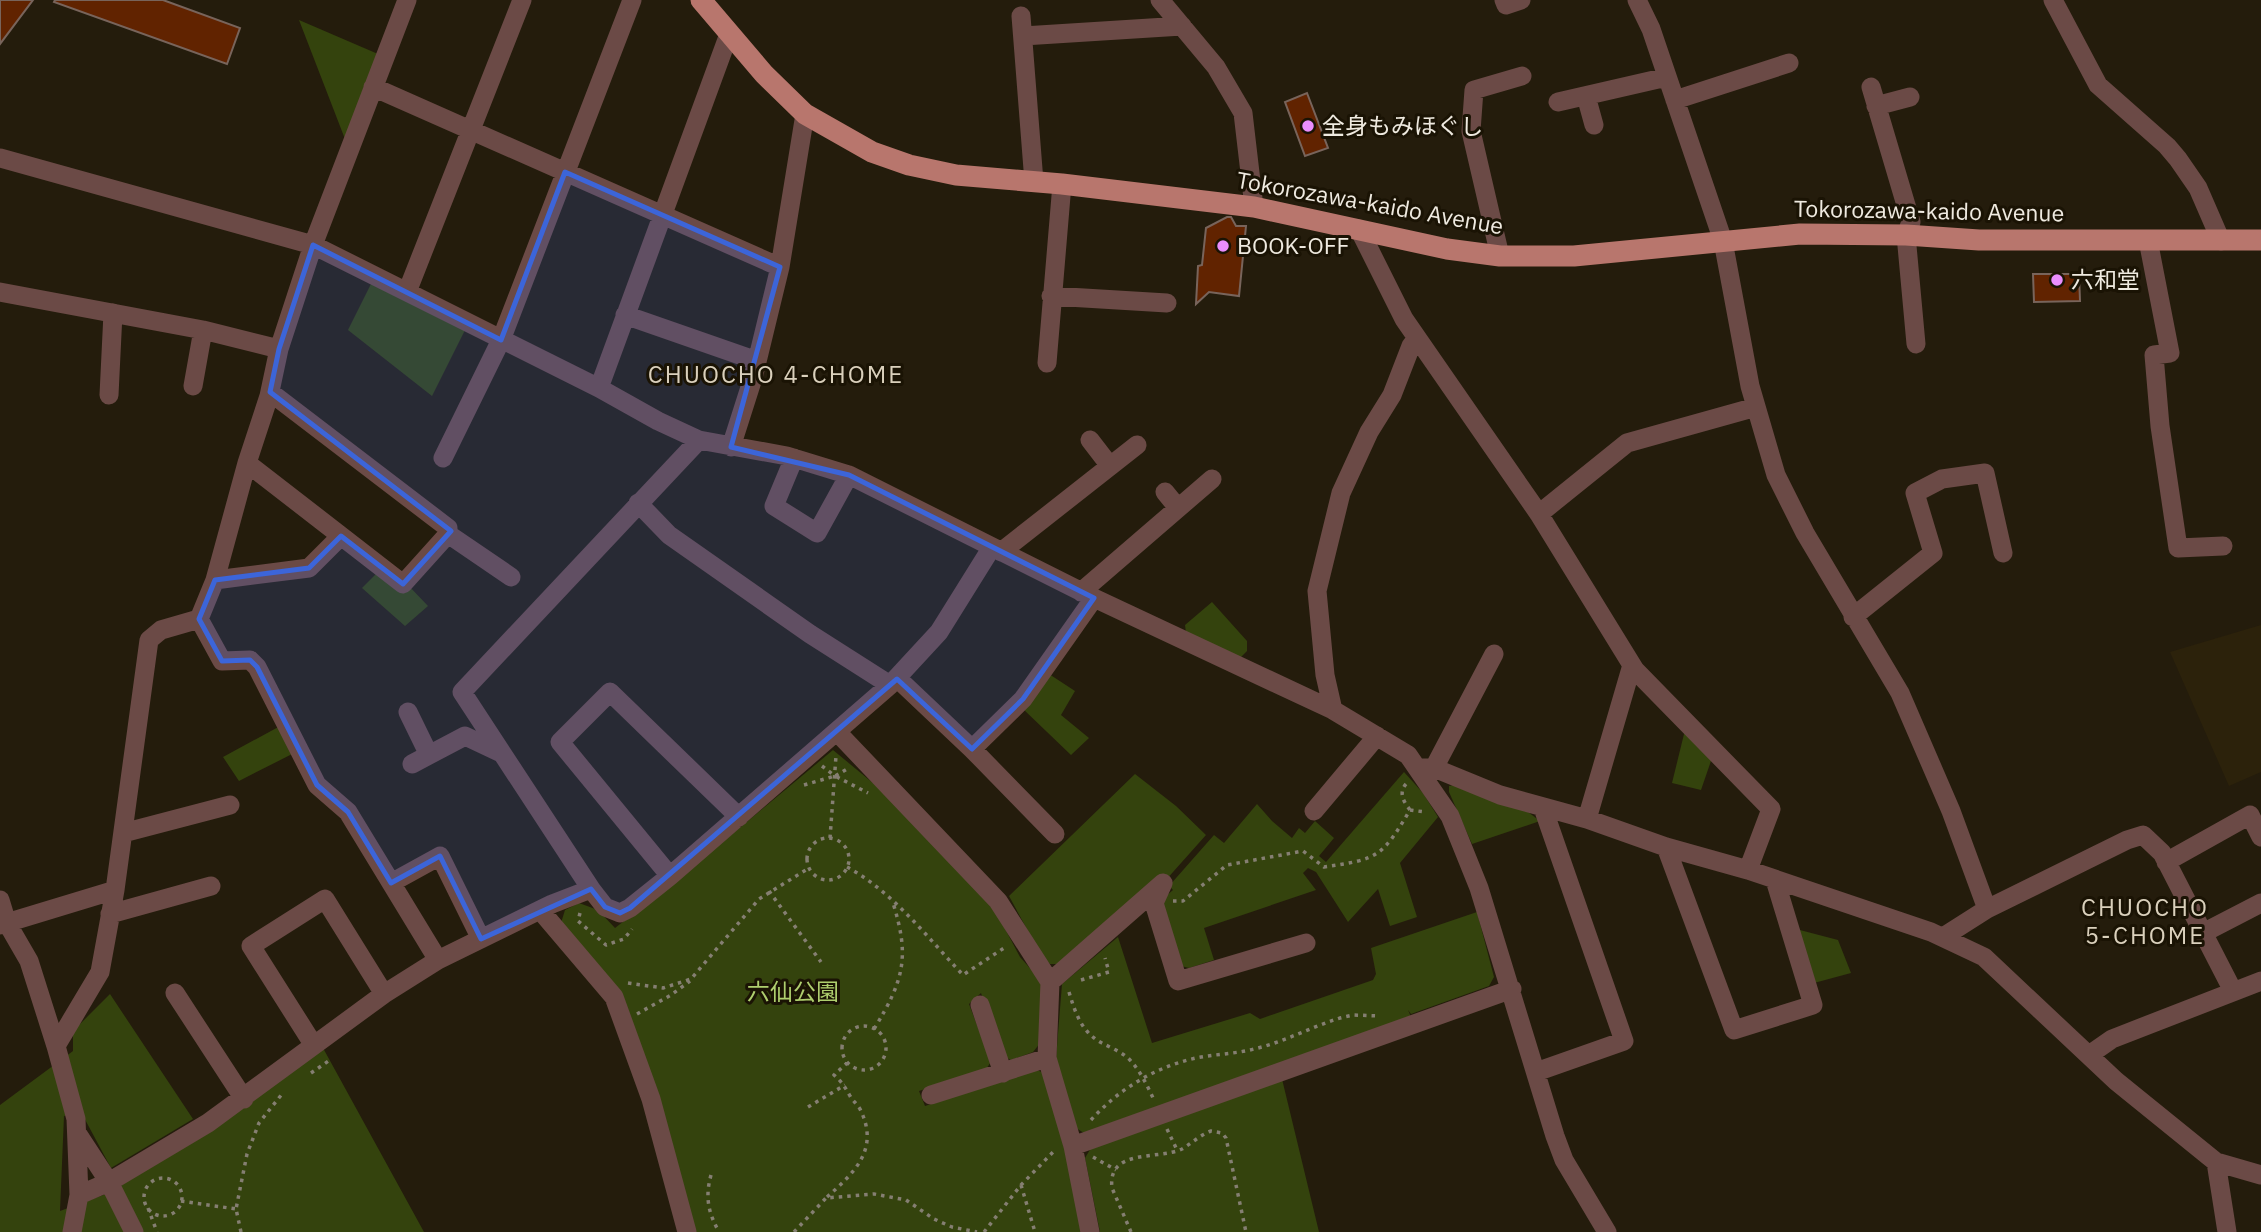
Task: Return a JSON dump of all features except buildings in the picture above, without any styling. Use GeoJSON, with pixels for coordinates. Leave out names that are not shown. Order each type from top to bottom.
{"type":"FeatureCollection","features":[{"type":"Feature","properties":{"kind":"main road","name":"Tokorozawa-kaido Avenue"},"geometry":{"type":"LineString","coordinates":[[701,0],[764,74],[805,114],[872,152],[909,165],[956,175],[1062,184],[1254,207],[1447,249],[1500,256],[1574,256],[1800,234],[1906,235],[1979,240],[2261,240]]}},
{"type":"Feature","properties":{"kind":"street"},"geometry":{"type":"LineString","coordinates":[[199,619],[215,580],[247,463],[270,392],[279,349],[313,245],[407,0]]}},
{"type":"Feature","properties":{"kind":"street"},"geometry":{"type":"LineString","coordinates":[[407,292],[522,0]]}},
{"type":"Feature","properties":{"kind":"street"},"geometry":{"type":"LineString","coordinates":[[443,458],[501,340],[632,0]]}},
{"type":"Feature","properties":{"kind":"street"},"geometry":{"type":"LineString","coordinates":[[1160,0],[1216,66],[1243,113],[1254,207]]}},
{"type":"Feature","properties":{"kind":"street"},"geometry":{"type":"LineString","coordinates":[[1504,0],[1506,5],[1521,0]]}},
{"type":"Feature","properties":{"kind":"street"},"geometry":{"type":"LineString","coordinates":[[1637,0],[1651,30],[1723,241],[1756,407],[1776,475],[1805,533],[1900,693],[1951,811],[1987,909]]}},
{"type":"Feature","properties":{"kind":"street"},"geometry":{"type":"LineString","coordinates":[[2053,0],[2098,85],[2179,159],[2198,188],[2221,241]]}},
{"type":"Feature","properties":{"kind":"street"},"geometry":{"type":"LineString","coordinates":[[1034,182],[1022,26],[1182,26]]}},
{"type":"Feature","properties":{"kind":"street"},"geometry":{"type":"LineString","coordinates":[[599,388],[729,34]]}},
{"type":"Feature","properties":{"kind":"street"},"geometry":{"type":"LineString","coordinates":[[1675,100],[1789,63]]}},
{"type":"Feature","properties":{"kind":"street"},"geometry":{"type":"LineString","coordinates":[[1500,256],[1472,131],[1474,90],[1522,76]]}},
{"type":"Feature","properties":{"kind":"street"},"geometry":{"type":"LineString","coordinates":[[1558,102],[1667,77]]}},
{"type":"Feature","properties":{"kind":"street"},"geometry":{"type":"LineString","coordinates":[[373,88],[780,267]]}},
{"type":"Feature","properties":{"kind":"street"},"geometry":{"type":"LineString","coordinates":[[1586,96],[1594,125]]}},
{"type":"Feature","properties":{"kind":"street"},"geometry":{"type":"LineString","coordinates":[[1910,97],[1873,97],[1911,222],[1906,235],[1916,344]]}},
{"type":"Feature","properties":{"kind":"street"},"geometry":{"type":"LineString","coordinates":[[731,447],[757,361],[780,267],[805,114]]}},
{"type":"Feature","properties":{"kind":"street"},"geometry":{"type":"LineString","coordinates":[[0,158],[313,245],[699,440],[794,458],[849,475],[1087,595],[1333,710],[1427,768],[1500,795],[1587,819],[1666,847],[1748,870],[1943,937],[1984,957],[2116,1080],[2216,1162],[2261,1175]]}},
{"type":"Feature","properties":{"kind":"street"},"geometry":{"type":"LineString","coordinates":[[1047,363],[1062,184]]}},
{"type":"Feature","properties":{"kind":"street"},"geometry":{"type":"LineString","coordinates":[[1359,229],[1404,319],[1539,514],[1632,665],[1771,809],[1748,870]]}},
{"type":"Feature","properties":{"kind":"street"},"geometry":{"type":"LineString","coordinates":[[2148,240],[2170,353],[2154,355],[2160,426],[2178,548],[2224,547]]}},
{"type":"Feature","properties":{"kind":"street"},"geometry":{"type":"LineString","coordinates":[[0,292],[204,330],[279,349]]}},
{"type":"Feature","properties":{"kind":"street"},"geometry":{"type":"LineString","coordinates":[[1051,296],[1167,303]]}},
{"type":"Feature","properties":{"kind":"street"},"geometry":{"type":"LineString","coordinates":[[110,395],[113,313]]}},
{"type":"Feature","properties":{"kind":"street"},"geometry":{"type":"LineString","coordinates":[[625,315],[757,361]]}},
{"type":"Feature","properties":{"kind":"street"},"geometry":{"type":"LineString","coordinates":[[193,386],[204,330]]}},
{"type":"Feature","properties":{"kind":"street"},"geometry":{"type":"LineString","coordinates":[[1333,710],[1325,675],[1317,591],[1341,493],[1369,432],[1392,396],[1410,346],[1417,338]]}},
{"type":"Feature","properties":{"kind":"street"},"geometry":{"type":"LineString","coordinates":[[247,463],[403,584],[448,534],[448,528],[270,392]]}},
{"type":"Feature","properties":{"kind":"street"},"geometry":{"type":"LineString","coordinates":[[1539,514],[1627,443],[1756,407]]}},
{"type":"Feature","properties":{"kind":"street"},"geometry":{"type":"LineString","coordinates":[[699,440],[462,692],[591,890],[605,907],[620,913],[670,876],[894,682],[939,632],[996,550],[1137,445]]}},
{"type":"Feature","properties":{"kind":"street"},"geometry":{"type":"LineString","coordinates":[[1090,440],[1110,466]]}},
{"type":"Feature","properties":{"kind":"street"},"geometry":{"type":"LineString","coordinates":[[794,458],[774,506],[817,533],[849,475]]}},
{"type":"Feature","properties":{"kind":"street"},"geometry":{"type":"LineString","coordinates":[[1853,617],[1933,553],[1915,493],[1942,479],[1985,473],[2003,553]]}},
{"type":"Feature","properties":{"kind":"street"},"geometry":{"type":"LineString","coordinates":[[972,749],[1023,699],[1087,595],[1212,478]]}},
{"type":"Feature","properties":{"kind":"street"},"geometry":{"type":"LineString","coordinates":[[1165,492],[1178,508]]}},
{"type":"Feature","properties":{"kind":"street"},"geometry":{"type":"LineString","coordinates":[[638,503],[669,535],[810,634],[894,682],[972,749],[1055,834]]}},
{"type":"Feature","properties":{"kind":"street"},"geometry":{"type":"LineString","coordinates":[[448,534],[511,577]]}},
{"type":"Feature","properties":{"kind":"street"},"geometry":{"type":"LineString","coordinates":[[215,580],[309,568],[341,536]]}},
{"type":"Feature","properties":{"kind":"street"},"geometry":{"type":"LineString","coordinates":[[56,1046],[100,972],[115,890],[149,640],[161,630],[199,619]]}},
{"type":"Feature","properties":{"kind":"street"},"geometry":{"type":"LineString","coordinates":[[199,619],[222,661],[250,660],[257,667],[317,785],[348,812],[438,960]]}},
{"type":"Feature","properties":{"kind":"street"},"geometry":{"type":"LineString","coordinates":[[1427,768],[1494,654]]}},
{"type":"Feature","properties":{"kind":"street"},"geometry":{"type":"LineString","coordinates":[[1587,819],[1632,665]]}},
{"type":"Feature","properties":{"kind":"street"},"geometry":{"type":"LineString","coordinates":[[670,876],[560,742],[610,692],[739,817]]}},
{"type":"Feature","properties":{"kind":"street"},"geometry":{"type":"LineString","coordinates":[[408,712],[420,759],[465,736],[501,753]]}},
{"type":"Feature","properties":{"kind":"street"},"geometry":{"type":"LineString","coordinates":[[838,733],[998,901],[1050,982],[1047,1058],[1072,1143],[1090,1232]]}},
{"type":"Feature","properties":{"kind":"street"},"geometry":{"type":"LineString","coordinates":[[1314,811],[1377,736]]}},
{"type":"Feature","properties":{"kind":"street"},"geometry":{"type":"LineString","coordinates":[[1427,768],[1450,816],[1487,908],[1551,1125],[1564,1160],[1607,1232]]}},
{"type":"Feature","properties":{"kind":"street"},"geometry":{"type":"LineString","coordinates":[[123,832],[230,805]]}},
{"type":"Feature","properties":{"kind":"street"},"geometry":{"type":"LineString","coordinates":[[1536,1072],[1624,1041],[1543,808]]}},
{"type":"Feature","properties":{"kind":"street"},"geometry":{"type":"LineString","coordinates":[[2166,862],[2250,815],[2261,837]]}},
{"type":"Feature","properties":{"kind":"street"},"geometry":{"type":"LineString","coordinates":[[1943,937],[1987,909],[2127,840],[2143,835],[2162,853],[2233,991]]}},
{"type":"Feature","properties":{"kind":"street"},"geometry":{"type":"LineString","coordinates":[[1666,847],[1734,1030],[1813,1005],[1774,880]]}},
{"type":"Feature","properties":{"kind":"street"},"geometry":{"type":"LineString","coordinates":[[391,883],[440,856],[481,939]]}},
{"type":"Feature","properties":{"kind":"street"},"geometry":{"type":"LineString","coordinates":[[1050,982],[1163,883],[1154,902],[1178,981],[1306,943]]}},
{"type":"Feature","properties":{"kind":"street"},"geometry":{"type":"LineString","coordinates":[[110,914],[211,886]]}},
{"type":"Feature","properties":{"kind":"street"},"geometry":{"type":"LineString","coordinates":[[4,924],[115,890]]}},
{"type":"Feature","properties":{"kind":"street"},"geometry":{"type":"LineString","coordinates":[[79,1195],[109,1182],[208,1123],[244,1099],[313,1044],[438,960],[540,909],[591,890]]}},
{"type":"Feature","properties":{"kind":"street"},"geometry":{"type":"LineString","coordinates":[[0,900],[4,924],[29,961],[76,1119],[79,1195],[72,1232]]}},
{"type":"Feature","properties":{"kind":"street"},"geometry":{"type":"LineString","coordinates":[[313,1044],[251,946],[325,900],[384,994]]}},
{"type":"Feature","properties":{"kind":"street"},"geometry":{"type":"LineString","coordinates":[[2203,933],[2261,903]]}},
{"type":"Feature","properties":{"kind":"street"},"geometry":{"type":"LineString","coordinates":[[540,909],[614,998],[651,1099],[687,1232]]}},
{"type":"Feature","properties":{"kind":"street"},"geometry":{"type":"LineString","coordinates":[[2089,1055],[2112,1039],[2261,981]]}},
{"type":"Feature","properties":{"kind":"street"},"geometry":{"type":"LineString","coordinates":[[1072,1143],[1161,1115],[1512,989]]}},
{"type":"Feature","properties":{"kind":"street"},"geometry":{"type":"LineString","coordinates":[[175,993],[244,1099]]}},
{"type":"Feature","properties":{"kind":"street"},"geometry":{"type":"LineString","coordinates":[[980,1005],[1003,1073]]}},
{"type":"Feature","properties":{"kind":"street"},"geometry":{"type":"LineString","coordinates":[[931,1095],[1047,1058]]}},
{"type":"Feature","properties":{"kind":"street"},"geometry":{"type":"LineString","coordinates":[[77,1132],[109,1182],[134,1232]]}},
{"type":"Feature","properties":{"kind":"street"},"geometry":{"type":"LineString","coordinates":[[2216,1162],[2227,1232]]}},
{"type":"Feature","properties":{"kind":"path"},"geometry":{"type":"LineString","coordinates":[[830,838],[838,733]]}},
{"type":"Feature","properties":{"kind":"path"},"geometry":{"type":"LineString","coordinates":[[1154,902],[1183,901],[1227,865],[1303,851],[1325,867],[1365,861],[1389,845],[1410,810],[1402,799],[1403,788],[1427,768]]}},
{"type":"Feature","properties":{"kind":"path"},"geometry":{"type":"LineString","coordinates":[[801,785],[835,776],[871,794]]}},
{"type":"Feature","properties":{"kind":"path"},"geometry":{"type":"LineString","coordinates":[[830,838],[846,847],[849,859],[847,867],[841,876],[829,880],[816,877],[808,868],[806,859],[816,841],[830,838]]}},
{"type":"Feature","properties":{"kind":"path"},"geometry":{"type":"LineString","coordinates":[[847,867],[863,876],[892,901],[962,975],[1005,950],[1000,938]]}},
{"type":"Feature","properties":{"kind":"path"},"geometry":{"type":"LineString","coordinates":[[624,1022],[671,995],[691,979],[759,899],[808,868]]}},
{"type":"Feature","properties":{"kind":"path"},"geometry":{"type":"LineString","coordinates":[[769,891],[821,962]]}},
{"type":"Feature","properties":{"kind":"path"},"geometry":{"type":"LineString","coordinates":[[874,1029],[891,1000],[905,955],[901,928],[892,901]]}},
{"type":"Feature","properties":{"kind":"path"},"geometry":{"type":"LineString","coordinates":[[606,945],[606,954]]}},
{"type":"Feature","properties":{"kind":"path"},"geometry":{"type":"LineString","coordinates":[[620,982],[663,988],[691,979]]}},
{"type":"Feature","properties":{"kind":"path"},"geometry":{"type":"LineString","coordinates":[[1071,983],[1069,992],[1077,1017],[1083,1026],[1096,1040],[1125,1055],[1143,1078],[1161,1115]]}},
{"type":"Feature","properties":{"kind":"path"},"geometry":{"type":"LineString","coordinates":[[984,1232],[1021,1185],[1060,1146],[1072,1143],[1110,1100],[1143,1078],[1196,1058],[1241,1052],[1277,1042],[1312,1027],[1353,1015],[1397,1019],[1401,1029]]}},
{"type":"Feature","properties":{"kind":"path"},"geometry":{"type":"LineString","coordinates":[[856,1027],[874,1029],[880,1034],[886,1048],[881,1062],[875,1067],[861,1070],[847,1063],[842,1052],[847,1035],[856,1027]]}},
{"type":"Feature","properties":{"kind":"path"},"geometry":{"type":"LineString","coordinates":[[308,1075],[330,1060]]}},
{"type":"Feature","properties":{"kind":"path"},"geometry":{"type":"LineString","coordinates":[[793,1232],[853,1174],[861,1163],[867,1146],[866,1125],[859,1107],[850,1098],[845,1085],[834,1074],[847,1063]]}},
{"type":"Feature","properties":{"kind":"path"},"geometry":{"type":"LineString","coordinates":[[808,1107],[845,1085]]}},
{"type":"Feature","properties":{"kind":"path"},"geometry":{"type":"LineString","coordinates":[[241,1232],[236,1209],[247,1154],[259,1123],[287,1091]]}},
{"type":"Feature","properties":{"kind":"path"},"geometry":{"type":"LineString","coordinates":[[1131,1232],[1112,1188],[1116,1170],[1128,1159],[1182,1149],[1211,1131],[1222,1133],[1226,1138],[1246,1232]]}},
{"type":"Feature","properties":{"kind":"path"},"geometry":{"type":"LineString","coordinates":[[711,1175],[707,1206],[719,1232]]}},
{"type":"Feature","properties":{"kind":"path"},"geometry":{"type":"LineString","coordinates":[[146,1204],[153,1213],[164,1216],[176,1211],[182,1195],[177,1184],[162,1178],[147,1187],[144,1198],[146,1204],[157,1232]]}},
{"type":"Feature","properties":{"kind":"path"},"geometry":{"type":"LineString","coordinates":[[1021,1185],[1035,1232]]}},
{"type":"Feature","properties":{"kind":"path"},"geometry":{"type":"LineString","coordinates":[[826,1198],[874,1194],[906,1200],[934,1219],[952,1227],[977,1232]]}},
{"type":"Feature","properties":{"kind":"path"},"geometry":{"type":"LineString","coordinates":[[181,1201],[236,1209]]}},
{"type":"Feature","properties":{"kind":"highlighted area"},"geometry":{"type":"Polygon","coordinates":[[[565,172],[780,267],[731,447],[849,475],[1094,598],[1023,699],[972,749],[897,679],[630,908],[620,913],[605,907],[591,889],[481,939],[440,856],[391,883],[348,812],[317,785],[257,667],[250,660],[222,661],[199,619],[215,580],[309,568],[341,536],[403,584],[451,531],[270,392],[279,349],[313,245],[501,340],[565,172]]]}},
{"type":"Feature","properties":{"kind":"shaded area"},"geometry":{"type":"Polygon","coordinates":[[[2261,625],[2261,772],[2229,786],[2170,652],[2261,625]]]}},
{"type":"Feature","properties":{"kind":"green space"},"geometry":{"type":"Polygon","coordinates":[[[299,20],[385,57],[350,152],[299,20]]]}},
{"type":"Feature","properties":{"kind":"green space"},"geometry":{"type":"Polygon","coordinates":[[[375,276],[468,324],[432,396],[348,330],[375,276]]]}},
{"type":"Feature","properties":{"kind":"green space"},"geometry":{"type":"Polygon","coordinates":[[[379,571],[407,584],[428,606],[405,626],[362,588],[379,571]]]}},
{"type":"Feature","properties":{"kind":"green space"},"geometry":{"type":"Polygon","coordinates":[[[1212,602],[1247,641],[1247,651],[1240,658],[1186,633],[1185,625],[1212,602]]]}},
{"type":"Feature","properties":{"kind":"green space"},"geometry":{"type":"Polygon","coordinates":[[[1049,674],[1075,691],[1061,715],[1089,738],[1071,755],[1022,708],[1049,674]]]}},
{"type":"Feature","properties":{"kind":"green space"},"geometry":{"type":"Polygon","coordinates":[[[282,725],[298,751],[239,781],[223,757],[282,725]]]}},
{"type":"Feature","properties":{"kind":"green space"},"geometry":{"type":"Polygon","coordinates":[[[1685,730],[1712,758],[1701,790],[1672,783],[1685,730]]]}},
{"type":"Feature","properties":{"kind":"green space","name":"六仙公園"},"geometry":{"type":"Polygon","coordinates":[[[833,750],[908,812],[992,904],[1020,957],[1044,984],[1041,1042],[1033,1052],[1011,1060],[1003,1056],[981,993],[969,1004],[991,1062],[986,1069],[919,1091],[925,1106],[1037,1070],[1044,1073],[1068,1162],[1081,1232],[694,1232],[638,1039],[561,923],[565,910],[579,903],[598,910],[615,928],[833,750]]]}},
{"type":"Feature","properties":{"kind":"green space"},"geometry":{"type":"Polygon","coordinates":[[[1404,772],[1423,793],[1438,817],[1400,863],[1417,917],[1390,926],[1378,889],[1348,922],[1316,872],[1308,868],[1303,873],[1316,890],[1204,928],[1214,960],[1189,968],[1181,966],[1163,907],[1166,896],[1173,890],[1169,886],[1214,835],[1224,843],[1257,804],[1292,838],[1299,828],[1305,833],[1315,821],[1334,838],[1319,856],[1326,862],[1404,772]]]}},
{"type":"Feature","properties":{"kind":"green space"},"geometry":{"type":"Polygon","coordinates":[[[1135,774],[1176,806],[1206,835],[1165,881],[1060,964],[1050,964],[1041,955],[1009,896],[1135,774]]]}},
{"type":"Feature","properties":{"kind":"green space"},"geometry":{"type":"Polygon","coordinates":[[[1454,785],[1528,812],[1540,821],[1472,844],[1449,792],[1449,786],[1454,785]]]}},
{"type":"Feature","properties":{"kind":"green space"},"geometry":{"type":"Polygon","coordinates":[[[1477,912],[1494,977],[1489,986],[1411,1014],[1408,1010],[1411,1017],[1084,1133],[1076,1128],[1056,1059],[1062,984],[1118,937],[1152,1043],[1250,1013],[1260,1019],[1373,980],[1376,974],[1371,948],[1477,912]]]}},
{"type":"Feature","properties":{"kind":"green space"},"geometry":{"type":"Polygon","coordinates":[[[1796,929],[1838,940],[1851,973],[1814,983],[1796,929]]]}},
{"type":"Feature","properties":{"kind":"green space"},"geometry":{"type":"Polygon","coordinates":[[[110,994],[193,1119],[111,1168],[81,1112],[64,1116],[60,1211],[106,1194],[126,1232],[0,1232],[0,1105],[73,1051],[73,1031],[110,994]]]}},
{"type":"Feature","properties":{"kind":"green space"},"geometry":{"type":"Polygon","coordinates":[[[323,1048],[424,1232],[139,1232],[119,1187],[323,1048]]]}},
{"type":"Feature","properties":{"kind":"green space"},"geometry":{"type":"Polygon","coordinates":[[[1282,1079],[1319,1232],[1100,1232],[1085,1158],[1091,1148],[1282,1079]]]}},
{"type":"Feature","properties":{"kind":"place","name":"全身もみほぐし"},"geometry":{"type":"Point","coordinates":[1308,126]}},
{"type":"Feature","properties":{"kind":"place","name":"BOOK-OFF"},"geometry":{"type":"Point","coordinates":[1223,246]}},
{"type":"Feature","properties":{"kind":"place","name":"六和堂"},"geometry":{"type":"Point","coordinates":[2057,280]}},
{"type":"Feature","properties":{"kind":"district","name":"CHUOCHO 4-CHOME"},"geometry":{"type":"Point","coordinates":[776,375]}},
{"type":"Feature","properties":{"kind":"district","name":"CHUOCHO 5-CHOME"},"geometry":{"type":"Point","coordinates":[2145,922]}}]}
